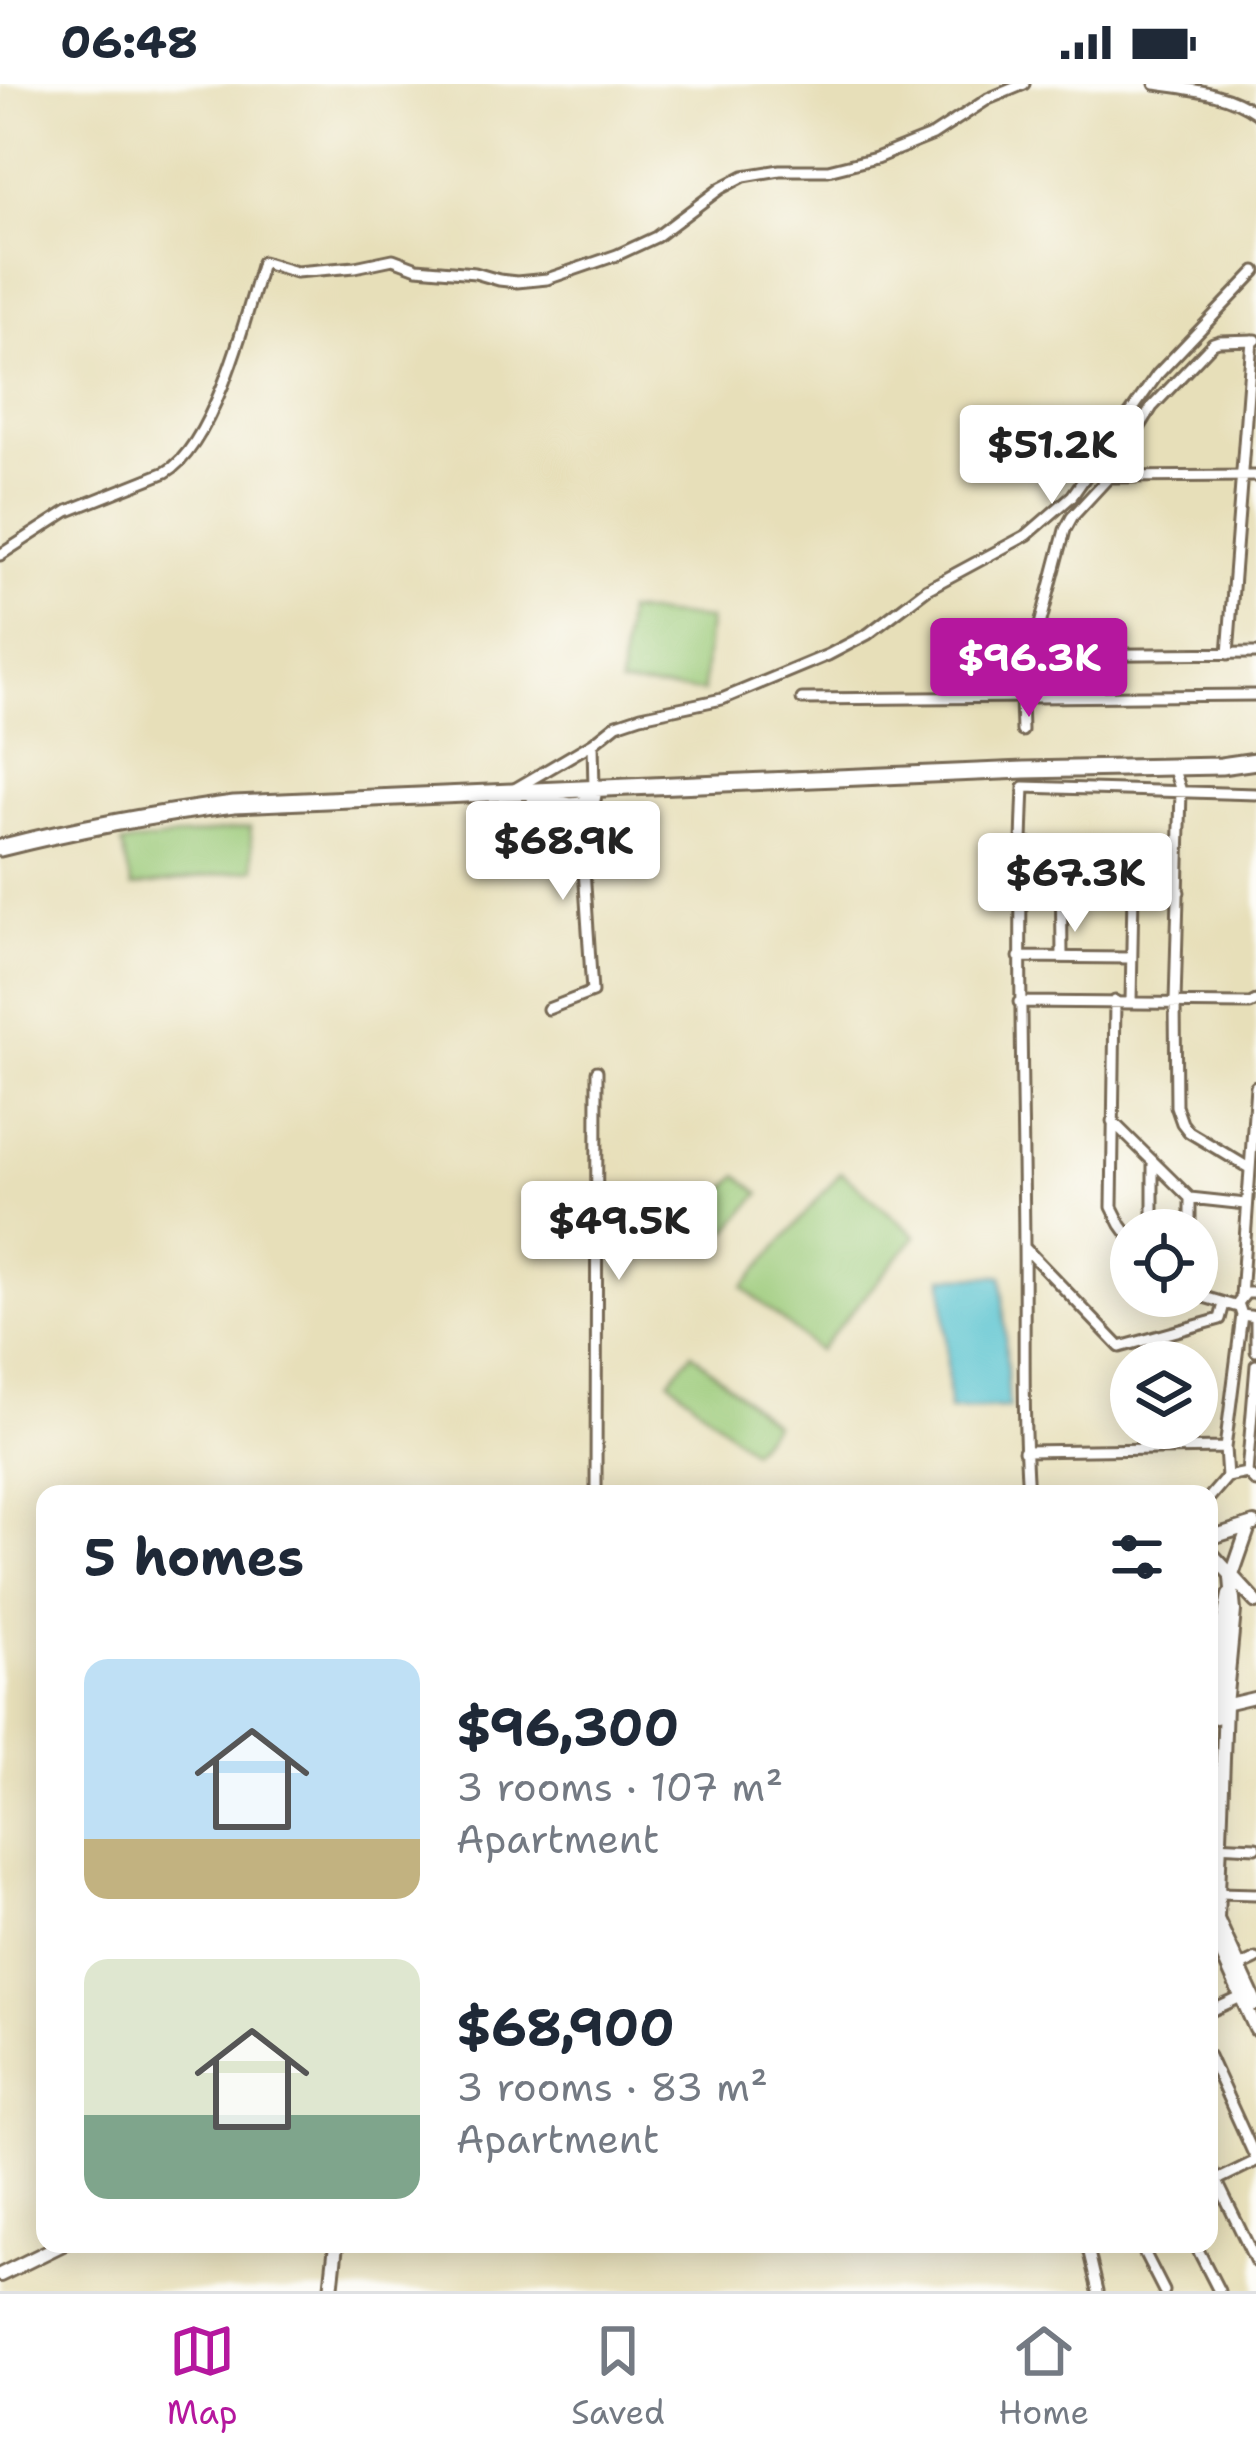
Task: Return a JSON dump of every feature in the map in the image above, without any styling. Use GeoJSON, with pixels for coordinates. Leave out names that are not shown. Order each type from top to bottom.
{"type":"FeatureCollection","features":[{"type":"Feature","properties":{"kind":"main road"},"geometry":{"type":"LineString","coordinates":[[0,848],[150,814],[234,804],[1024,778],[1256,761]]}},
{"type":"Feature","properties":{"kind":"main road"},"geometry":{"type":"LineString","coordinates":[[1221,766],[1256,774]]}},
{"type":"Feature","properties":{"kind":"main road"},"geometry":{"type":"LineString","coordinates":[[508,793],[567,806],[590,802],[593,790]]}},
{"type":"Feature","properties":{"kind":"street"},"geometry":{"type":"LineString","coordinates":[[0,555],[54,518],[182,461],[224,380],[262,262],[296,272],[392,260],[506,281],[547,279],[656,237],[744,176],[828,170],[876,158],[933,134],[988,99],[1024,84]]}},
{"type":"Feature","properties":{"kind":"street"},"geometry":{"type":"LineString","coordinates":[[1155,84],[1220,96],[1256,113]]}},
{"type":"Feature","properties":{"kind":"street"},"geometry":{"type":"LineString","coordinates":[[508,793],[630,718],[712,702],[828,655],[868,634],[927,590],[1027,536],[1072,496],[1156,375],[1256,272]]}},
{"type":"Feature","properties":{"kind":"street"},"geometry":{"type":"LineString","coordinates":[[1022,730],[1021,697],[1072,517],[1109,478],[1152,407],[1213,343],[1254,340],[1228,653]]}},
{"type":"Feature","properties":{"kind":"street"},"geometry":{"type":"LineString","coordinates":[[1109,478],[1256,476]]}},
{"type":"Feature","properties":{"kind":"street"},"geometry":{"type":"LineString","coordinates":[[1031,655],[1256,653]]}},
{"type":"Feature","properties":{"kind":"street"},"geometry":{"type":"LineString","coordinates":[[802,698],[1256,695]]}},
{"type":"Feature","properties":{"kind":"street"},"geometry":{"type":"LineString","coordinates":[[593,743],[593,790]]}},
{"type":"Feature","properties":{"kind":"street"},"geometry":{"type":"LineString","coordinates":[[1173,767],[1181,790],[1174,1093],[1189,1132],[1249,1168]]}},
{"type":"Feature","properties":{"kind":"street"},"geometry":{"type":"LineString","coordinates":[[1027,1485],[1019,1002],[1024,778],[1256,794]]}},
{"type":"Feature","properties":{"kind":"street"},"geometry":{"type":"LineString","coordinates":[[548,1009],[592,992],[584,869],[567,856],[567,806]]}},
{"type":"Feature","properties":{"kind":"street"},"geometry":{"type":"LineString","coordinates":[[1022,844],[1180,850]]}},
{"type":"Feature","properties":{"kind":"street"},"geometry":{"type":"LineString","coordinates":[[1061,847],[1062,957]]}},
{"type":"Feature","properties":{"kind":"street"},"geometry":{"type":"LineString","coordinates":[[1062,892],[1179,892]]}},
{"type":"Feature","properties":{"kind":"street"},"geometry":{"type":"LineString","coordinates":[[1131,1001],[1133,892]]}},
{"type":"Feature","properties":{"kind":"street"},"geometry":{"type":"LineString","coordinates":[[1019,957],[1131,958]]}},
{"type":"Feature","properties":{"kind":"street"},"geometry":{"type":"LineString","coordinates":[[1113,1209],[1115,1001]]}},
{"type":"Feature","properties":{"kind":"street"},"geometry":{"type":"LineString","coordinates":[[1019,1002],[1254,1004]]}},
{"type":"Feature","properties":{"kind":"street"},"geometry":{"type":"LineString","coordinates":[[596,1485],[597,1071]]}},
{"type":"Feature","properties":{"kind":"street"},"geometry":{"type":"LineString","coordinates":[[1256,1086],[1246,1204],[1247,1312],[1256,1349]]}},
{"type":"Feature","properties":{"kind":"street"},"geometry":{"type":"LineString","coordinates":[[1112,1121],[1190,1198],[1246,1204]]}},
{"type":"Feature","properties":{"kind":"street"},"geometry":{"type":"LineString","coordinates":[[1153,1162],[1153,1209]]}},
{"type":"Feature","properties":{"kind":"street"},"geometry":{"type":"LineString","coordinates":[[1190,1198],[1190,1209]]}},
{"type":"Feature","properties":{"kind":"street"},"geometry":{"type":"LineString","coordinates":[[1024,1247],[1120,1347],[1220,1319],[1224,1304]]}},
{"type":"Feature","properties":{"kind":"street"},"geometry":{"type":"LineString","coordinates":[[1227,1478],[1225,1448],[1250,1292],[1256,1293]]}},
{"type":"Feature","properties":{"kind":"street"},"geometry":{"type":"LineString","coordinates":[[1218,1302],[1247,1312]]}},
{"type":"Feature","properties":{"kind":"street"},"geometry":{"type":"LineString","coordinates":[[1256,1365],[1247,1473],[1256,1482]]}},
{"type":"Feature","properties":{"kind":"street"},"geometry":{"type":"LineString","coordinates":[[1024,1451],[1225,1448]]}},
{"type":"Feature","properties":{"kind":"street"},"geometry":{"type":"LineString","coordinates":[[1218,1488],[1227,1478],[1247,1473]]}},
{"type":"Feature","properties":{"kind":"street"},"geometry":{"type":"LineString","coordinates":[[1218,1535],[1252,1525]]}},
{"type":"Feature","properties":{"kind":"street"},"geometry":{"type":"LineString","coordinates":[[1218,1688],[1226,1602],[1252,1525]]}},
{"type":"Feature","properties":{"kind":"street"},"geometry":{"type":"LineString","coordinates":[[1218,1564],[1232,1583],[1256,1602]]}},
{"type":"Feature","properties":{"kind":"street"},"geometry":{"type":"LineString","coordinates":[[1218,1699],[1256,1697]]}},
{"type":"Feature","properties":{"kind":"street"},"geometry":{"type":"LineString","coordinates":[[1218,1845],[1256,1847]]}},
{"type":"Feature","properties":{"kind":"street"},"geometry":{"type":"LineString","coordinates":[[1218,1894],[1256,1894]]}},
{"type":"Feature","properties":{"kind":"street"},"geometry":{"type":"LineString","coordinates":[[1218,1921],[1255,2017]]}},
{"type":"Feature","properties":{"kind":"street"},"geometry":{"type":"LineString","coordinates":[[1218,1945],[1255,2017]]}},
{"type":"Feature","properties":{"kind":"street"},"geometry":{"type":"LineString","coordinates":[[1238,1967],[1256,1959]]}},
{"type":"Feature","properties":{"kind":"street"},"geometry":{"type":"LineString","coordinates":[[1218,2008],[1241,1997]]}},
{"type":"Feature","properties":{"kind":"street"},"geometry":{"type":"LineString","coordinates":[[1218,2078],[1256,2160],[1218,2179]]}},
{"type":"Feature","properties":{"kind":"street"},"geometry":{"type":"LineString","coordinates":[[1218,2191],[1256,2262]]}},
{"type":"Feature","properties":{"kind":"street"},"geometry":{"type":"LineString","coordinates":[[0,2275],[45,2253]]}},
{"type":"Feature","properties":{"kind":"street"},"geometry":{"type":"LineString","coordinates":[[331,2291],[335,2253]]}},
{"type":"Feature","properties":{"kind":"street"},"geometry":{"type":"LineString","coordinates":[[1090,2253],[1099,2291]]}},
{"type":"Feature","properties":{"kind":"street"},"geometry":{"type":"LineString","coordinates":[[1145,2253],[1164,2291]]}},
{"type":"Feature","properties":{"kind":"street"},"geometry":{"type":"LineString","coordinates":[[1200,2253],[1219,2291]]}},
{"type":"Feature","properties":{"kind":"green space"},"geometry":{"type":"Polygon","coordinates":[[[626,611],[709,619],[703,692],[620,685],[626,611]]]}},
{"type":"Feature","properties":{"kind":"green space"},"geometry":{"type":"Polygon","coordinates":[[[250,827],[255,869],[132,887],[122,844],[250,827]]]}},
{"type":"Feature","properties":{"kind":"green space"},"geometry":{"type":"Polygon","coordinates":[[[841,1172],[916,1236],[818,1351],[743,1287],[841,1172]]]}},
{"type":"Feature","properties":{"kind":"green space"},"geometry":{"type":"Polygon","coordinates":[[[738,1175],[760,1194],[728,1231],[706,1212],[738,1175]]]}},
{"type":"Feature","properties":{"kind":"green space"},"geometry":{"type":"Polygon","coordinates":[[[692,1353],[774,1424],[751,1451],[669,1380],[692,1353]]]}},
{"type":"Feature","properties":{"kind":"water"},"geometry":{"type":"Polygon","coordinates":[[[1002,1276],[1009,1408],[949,1410],[943,1277],[1002,1276]]]}}]}
